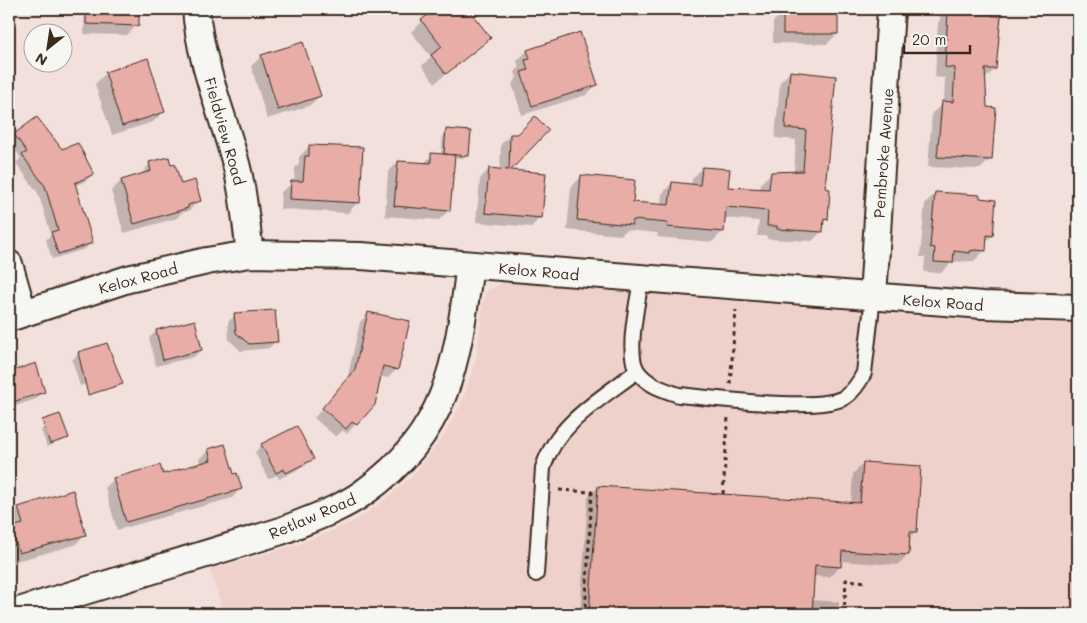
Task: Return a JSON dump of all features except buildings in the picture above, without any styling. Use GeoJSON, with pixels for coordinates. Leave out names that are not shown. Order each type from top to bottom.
{"type":"FeatureCollection","features":[{"type":"Feature","properties":{"kind":"street","name":"Fieldview Road"},"geometry":{"type":"LineString","coordinates":[[196,9],[198,37],[236,164],[244,201],[250,254]]}},
{"type":"Feature","properties":{"kind":"street","name":"Pembroke Avenue"},"geometry":{"type":"LineString","coordinates":[[873,297],[891,9]]}},
{"type":"Feature","properties":{"kind":"street","name":"Kelox Road"},"geometry":{"type":"LineString","coordinates":[[16,316],[168,268],[250,254],[361,256],[641,280],[982,305],[1078,308]]}},
{"type":"Feature","properties":{"kind":"street"},"geometry":{"type":"LineString","coordinates":[[9,264],[16,316]]}},
{"type":"Feature","properties":{"kind":"street","name":"Retlaw Road"},"geometry":{"type":"LineString","coordinates":[[9,614],[73,605],[281,531],[322,515],[362,494],[395,468],[418,440],[440,406],[452,373],[460,336],[470,265]]}},
{"type":"Feature","properties":{"kind":"lane"},"geometry":{"type":"LineString","coordinates":[[641,280],[633,342],[637,371],[646,381],[660,389],[679,395],[808,405],[830,403],[846,396],[858,384],[864,373],[873,297]]}},
{"type":"Feature","properties":{"kind":"lane"},"geometry":{"type":"LineString","coordinates":[[536,574],[541,488],[543,468],[548,451],[567,427],[637,371]]}},
{"type":"Feature","properties":{"kind":"path"},"geometry":{"type":"LineString","coordinates":[[541,488],[592,492],[584,614]]}},
{"type":"Feature","properties":{"kind":"path"},"geometry":{"type":"LineString","coordinates":[[844,614],[846,580],[867,582]]}},
{"type":"Feature","properties":{"kind":"shaded area"},"geometry":{"type":"Polygon","coordinates":[[[503,282],[956,319],[1078,324],[1078,614],[224,614],[210,570],[299,544],[353,522],[382,502],[411,477],[440,441],[462,402],[476,358],[483,301],[487,291],[503,282]]]}}]}
